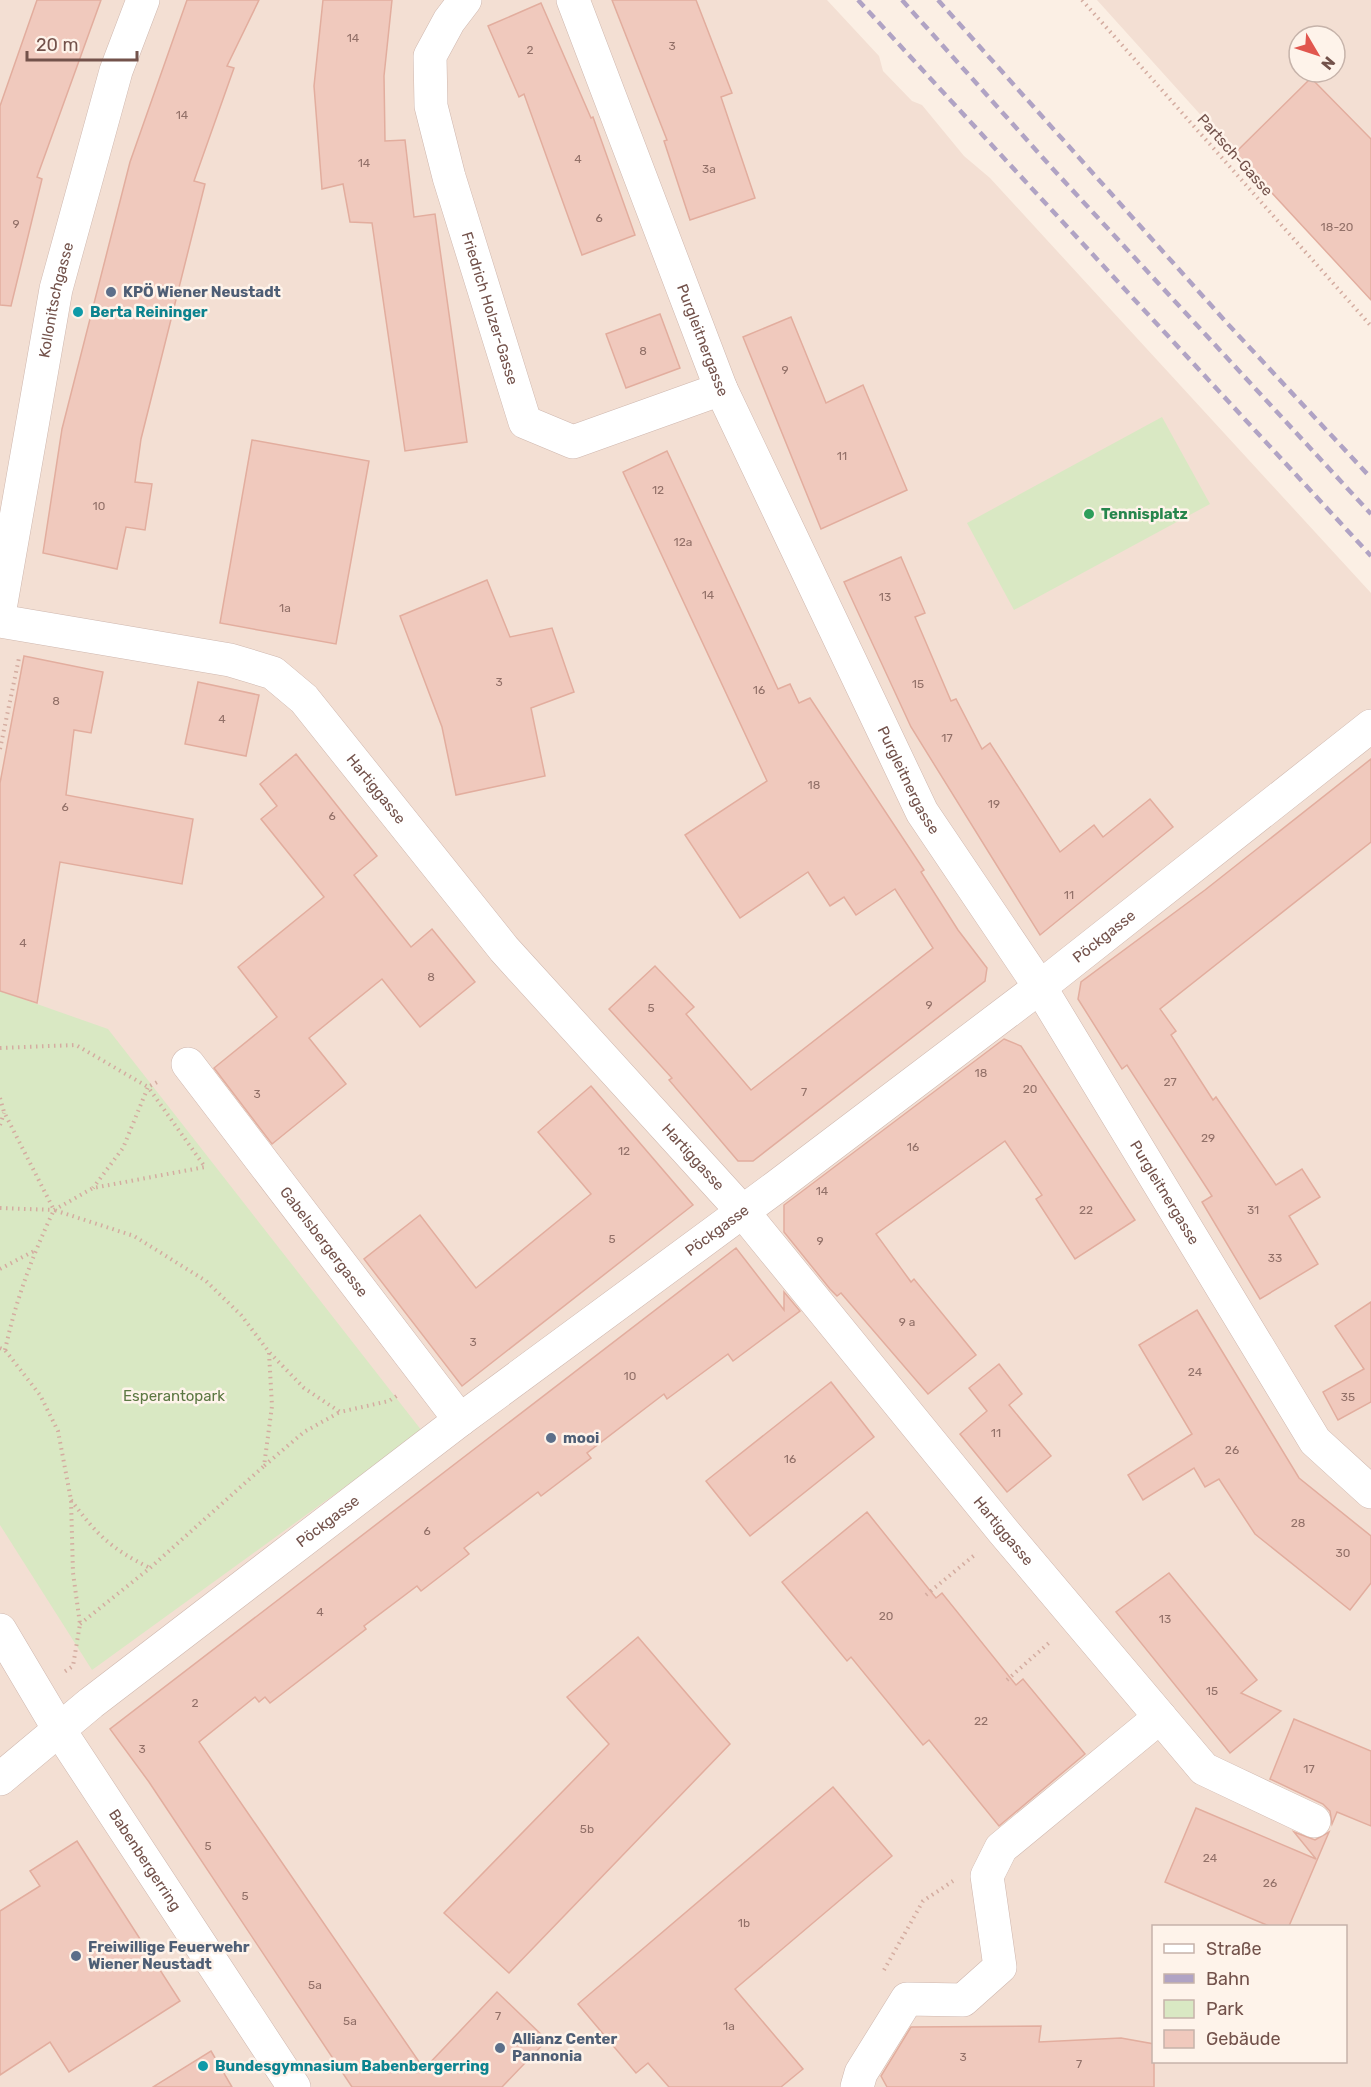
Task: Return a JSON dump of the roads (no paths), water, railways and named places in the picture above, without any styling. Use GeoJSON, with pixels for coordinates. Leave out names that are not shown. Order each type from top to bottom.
{"type":"FeatureCollection","features":[{"type":"Feature","properties":{"kind":"street","name":"Kollonitschgasse"},"geometry":{"type":"LineString","coordinates":[[0,609],[56,289],[116,71],[143,0]]}},
{"type":"Feature","properties":{"kind":"street","name":"Friedrich Holzer-Gasse"},"geometry":{"type":"LineString","coordinates":[[465,0],[449,21],[430,56],[430,106],[449,177],[525,422],[573,442],[721,389]]}},
{"type":"Feature","properties":{"kind":"street","name":"Purgleitnergasse"},"geometry":{"type":"LineString","coordinates":[[573,0],[721,389],[922,812],[1040,987],[1315,1441],[1371,1492]]}},
{"type":"Feature","properties":{"kind":"street","name":"Hartiggasse"},"geometry":{"type":"LineString","coordinates":[[0,621],[230,660],[273,673],[304,699],[504,949],[743,1212],[1003,1531],[1204,1769],[1314,1821]]}},
{"type":"Feature","properties":{"kind":"street","name":"Pöckgasse"},"geometry":{"type":"LineString","coordinates":[[0,1779],[91,1704],[460,1420],[743,1212],[1040,987],[1371,726]]}},
{"type":"Feature","properties":{"kind":"street","name":"Gabelsbergergasse"},"geometry":{"type":"LineString","coordinates":[[188,1064],[460,1420]]}},
{"type":"Feature","properties":{"kind":"street","name":"Babenbergerring"},"geometry":{"type":"LineString","coordinates":[[0,1630],[60,1731],[294,2087]]}},
{"type":"Feature","properties":{"kind":"street"},"geometry":{"type":"LineString","coordinates":[[857,2087],[861,2073],[907,1999],[963,2000],[1000,1967],[987,1876],[1001,1848],[1160,1717]]}},
{"type":"Feature","properties":{"kind":"railway"},"geometry":{"type":"LineString","coordinates":[[858,0],[1371,556]]}},
{"type":"Feature","properties":{"kind":"railway"},"geometry":{"type":"LineString","coordinates":[[902,0],[1052,168],[1371,514]]}},
{"type":"Feature","properties":{"kind":"railway"},"geometry":{"type":"LineString","coordinates":[[938,0],[1226,322],[1371,478]]}},
{"type":"Feature","properties":{"kind":"place","name":"KPÖ Wiener Neustadt"},"geometry":{"type":"Point","coordinates":[111,292]}},
{"type":"Feature","properties":{"kind":"place","name":"Berta Reininger"},"geometry":{"type":"Point","coordinates":[78,312]}},
{"type":"Feature","properties":{"kind":"place","name":"Tennisplatz"},"geometry":{"type":"Point","coordinates":[1089,514]}},
{"type":"Feature","properties":{"kind":"place","name":"mooi"},"geometry":{"type":"Point","coordinates":[551,1438]}},
{"type":"Feature","properties":{"kind":"place","name":"Freiwillige Feuerwehr Wiener Neustadt"},"geometry":{"type":"Point","coordinates":[76,1956]}},
{"type":"Feature","properties":{"kind":"place","name":"Allianz Center Pannonia"},"geometry":{"type":"Point","coordinates":[500,2048]}},
{"type":"Feature","properties":{"kind":"place","name":"Bundesgymnasium Babenbergerring"},"geometry":{"type":"Point","coordinates":[203,2066]}},
{"type":"Feature","properties":{"kind":"park label","name":"Esperantopark"},"geometry":{"type":"Point","coordinates":[174,1396]}}]}
